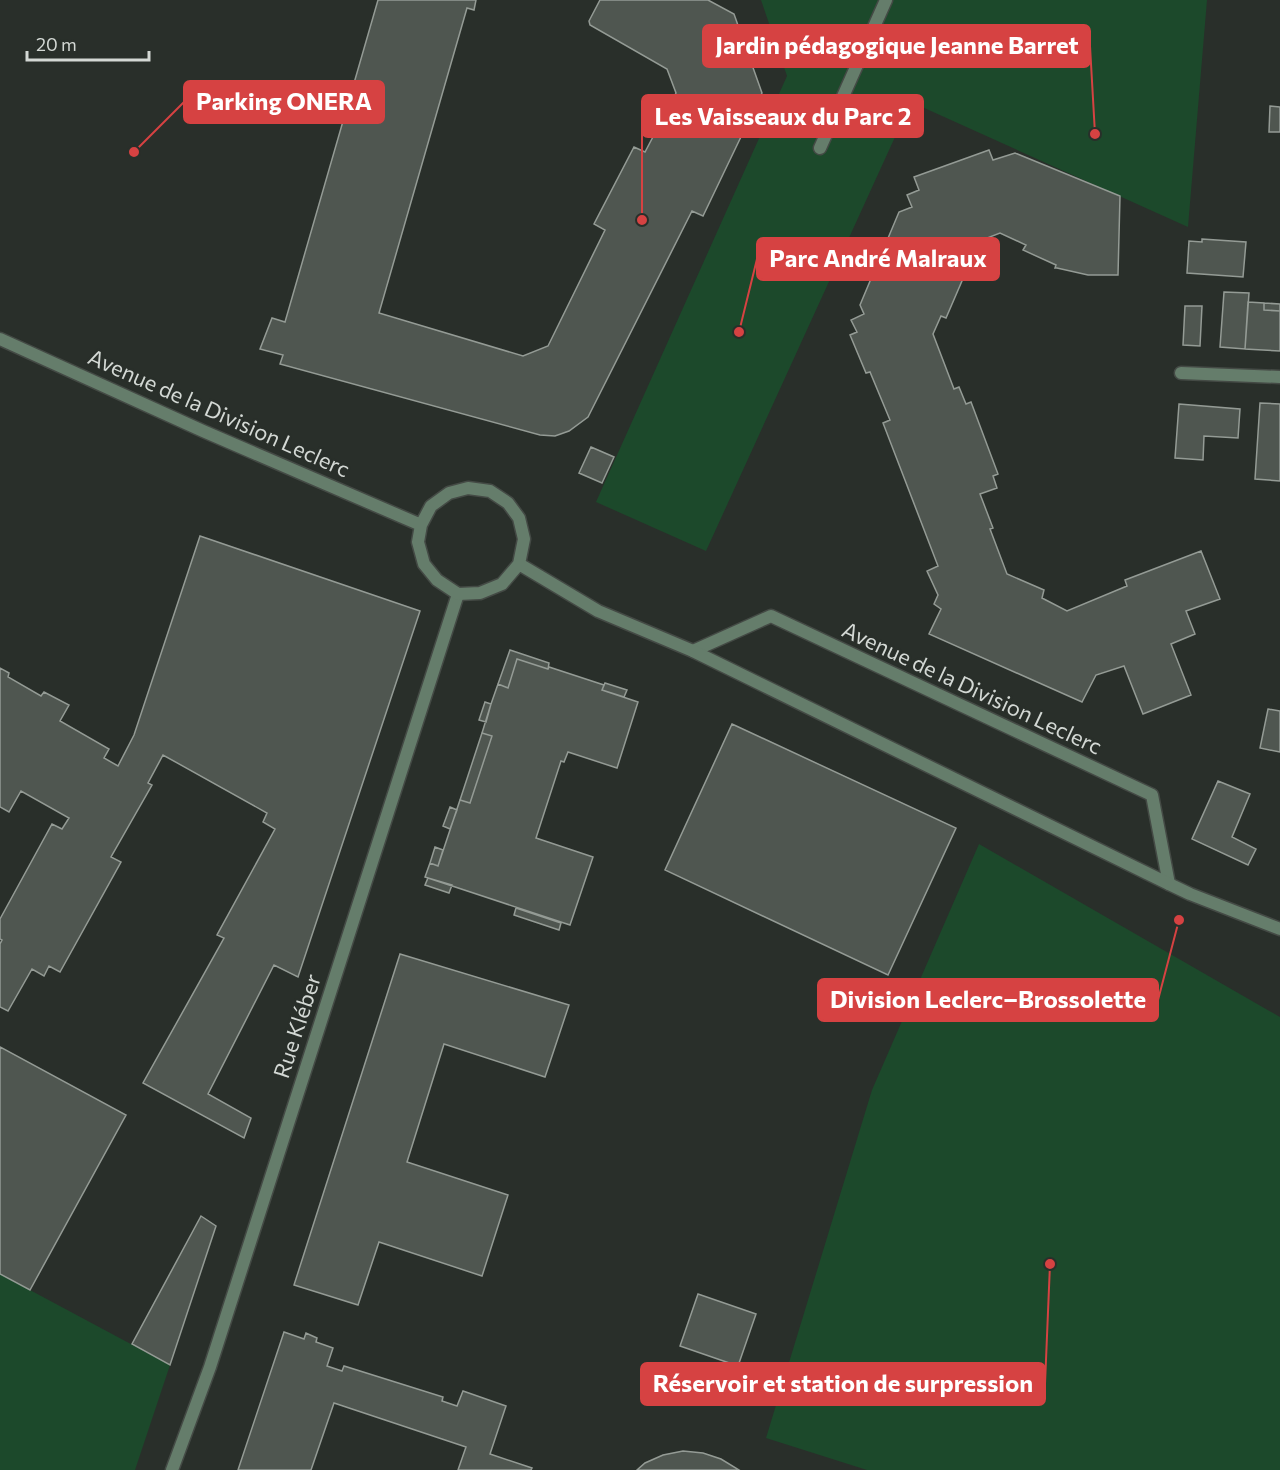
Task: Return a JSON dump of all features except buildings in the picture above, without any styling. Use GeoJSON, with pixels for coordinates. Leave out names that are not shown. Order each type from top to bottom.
{"type":"FeatureCollection","features":[{"type":"Feature","properties":{"kind":"street"},"geometry":{"type":"LineString","coordinates":[[820,148],[886,0]]}},
{"type":"Feature","properties":{"kind":"street","name":"Avenue de la Division Leclerc"},"geometry":{"type":"LineString","coordinates":[[0,339],[203,431],[421,525]]}},
{"type":"Feature","properties":{"kind":"street"},"geometry":{"type":"LineString","coordinates":[[1181,373],[1280,377]]}},
{"type":"Feature","properties":{"kind":"street"},"geometry":{"type":"LineString","coordinates":[[468,488],[489,491],[508,503],[519,518],[524,539],[519,564],[502,584],[480,593],[458,594],[437,580],[424,564],[418,542],[421,525],[431,506],[449,492],[468,488]]}},
{"type":"Feature","properties":{"kind":"street"},"geometry":{"type":"LineString","coordinates":[[519,564],[598,611],[693,651],[1190,894],[1280,929]]}},
{"type":"Feature","properties":{"kind":"street","name":"Rue Kléber"},"geometry":{"type":"LineString","coordinates":[[172,1470],[210,1367],[458,594]]}},
{"type":"Feature","properties":{"kind":"street","name":"Avenue de la Division Leclerc"},"geometry":{"type":"LineString","coordinates":[[693,651],[771,616],[1152,795],[1169,884]]}},
{"type":"Feature","properties":{"kind":"green space"},"geometry":{"type":"Polygon","coordinates":[[[761,0],[1207,0],[1188,227],[911,102],[706,551],[596,502],[787,76],[761,0]]]}},
{"type":"Feature","properties":{"kind":"green space"},"geometry":{"type":"Polygon","coordinates":[[[979,844],[1280,1017],[1280,1470],[867,1470],[766,1438],[872,1090],[979,844]]]}},
{"type":"Feature","properties":{"kind":"green space"},"geometry":{"type":"Polygon","coordinates":[[[0,1274],[170,1365],[135,1470],[0,1470],[0,1274]]]}},
{"type":"Feature","properties":{"kind":"place","name":"Jardin pédagogique Jeanne Barret"},"geometry":{"type":"Point","coordinates":[1095,134]}},
{"type":"Feature","properties":{"kind":"place","name":"Parking ONERA"},"geometry":{"type":"Point","coordinates":[134,152]}},
{"type":"Feature","properties":{"kind":"place","name":"Les Vaisseaux du Parc 2"},"geometry":{"type":"Point","coordinates":[642,220]}},
{"type":"Feature","properties":{"kind":"place","name":"Parc André Malraux"},"geometry":{"type":"Point","coordinates":[739,332]}},
{"type":"Feature","properties":{"kind":"place","name":"Division Leclerc–Brossolette"},"geometry":{"type":"Point","coordinates":[1179,920]}},
{"type":"Feature","properties":{"kind":"place","name":"Réservoir et station de surpression"},"geometry":{"type":"Point","coordinates":[1050,1264]}}]}
